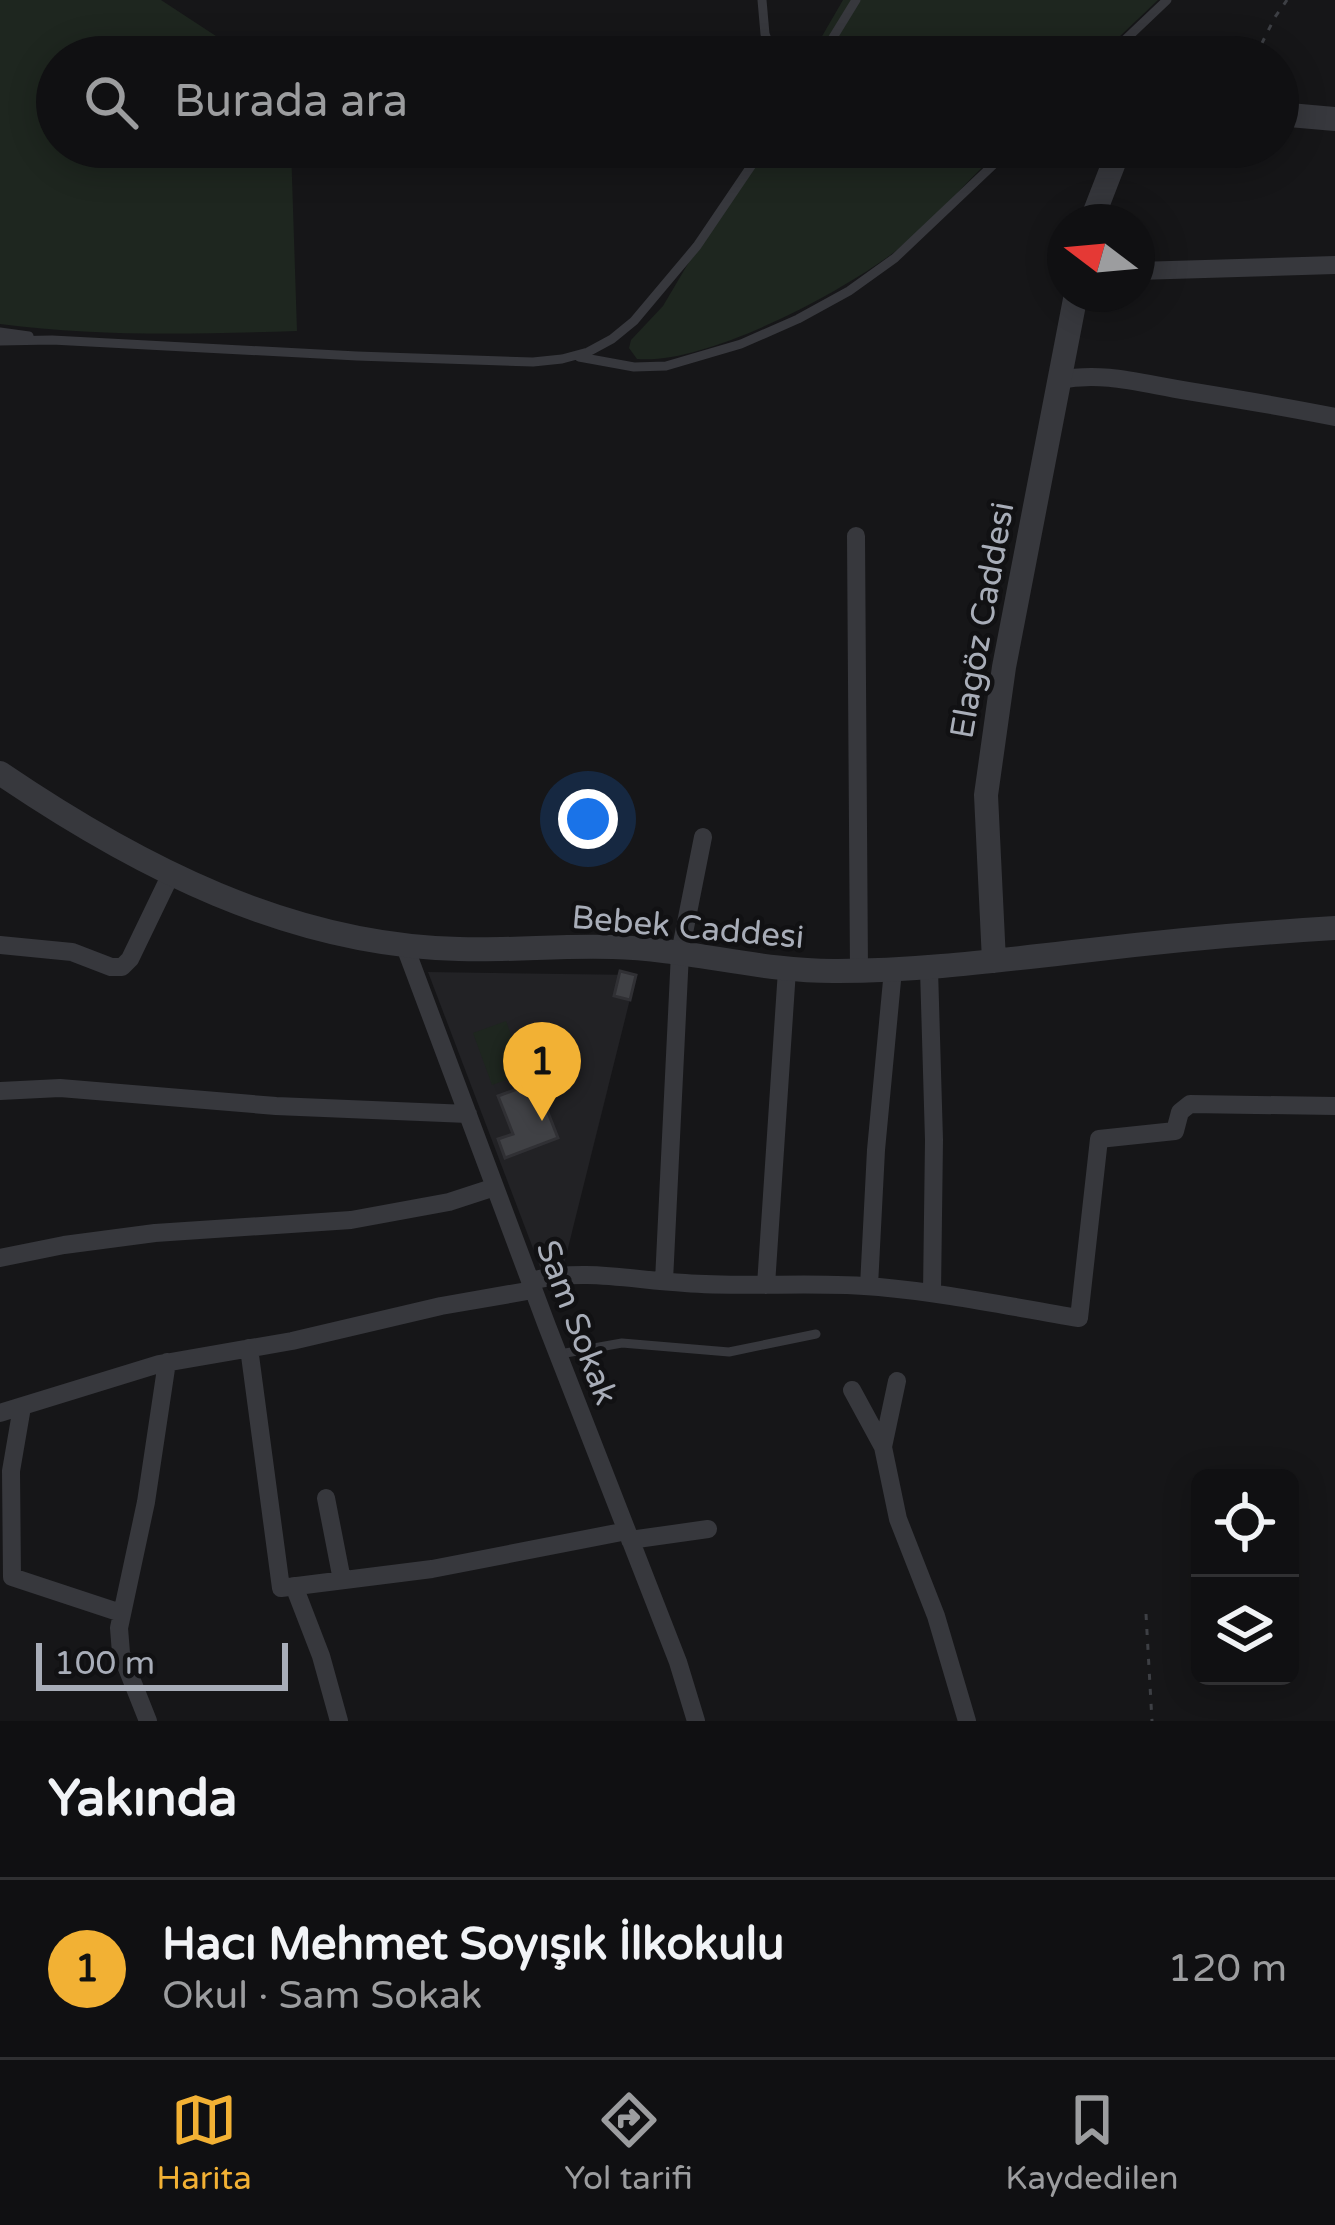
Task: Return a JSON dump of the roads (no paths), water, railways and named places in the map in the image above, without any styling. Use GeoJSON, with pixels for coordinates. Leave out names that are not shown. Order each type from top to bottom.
{"type":"FeatureCollection","features":[{"type":"Feature","properties":{"kind":"street"},"geometry":{"type":"LineString","coordinates":[[1299,116],[1335,119]]}},
{"type":"Feature","properties":{"kind":"street"},"geometry":{"type":"LineString","coordinates":[[1097,204],[1112,168]]}},
{"type":"Feature","properties":{"kind":"street"},"geometry":{"type":"LineString","coordinates":[[1155,271],[1335,265]]}},
{"type":"Feature","properties":{"kind":"street","name":"Elagöz Caddesi"},"geometry":{"type":"LineString","coordinates":[[994,962],[986,795],[1004,667],[1072,312]]}},
{"type":"Feature","properties":{"kind":"street"},"geometry":{"type":"LineString","coordinates":[[1059,380],[1120,377],[1335,416]]}},
{"type":"Feature","properties":{"kind":"street"},"geometry":{"type":"LineString","coordinates":[[856,536],[859,971]]}},
{"type":"Feature","properties":{"kind":"street","name":"Bebek Caddesi"},"geometry":{"type":"LineString","coordinates":[[0,773],[83,826],[227,901],[287,921],[404,944],[457,949],[613,947],[787,970],[859,971],[929,969],[1237,934],[1335,928]]}},
{"type":"Feature","properties":{"kind":"street"},"geometry":{"type":"LineString","coordinates":[[664,1281],[680,953],[703,837]]}},
{"type":"Feature","properties":{"kind":"street"},"geometry":{"type":"LineString","coordinates":[[0,945],[72,952],[122,967],[171,874]]}},
{"type":"Feature","properties":{"kind":"street","name":"Sam Sokak"},"geometry":{"type":"LineString","coordinates":[[404,944],[678,1662],[696,1721]]}},
{"type":"Feature","properties":{"kind":"street"},"geometry":{"type":"LineString","coordinates":[[929,969],[932,1293]]}},
{"type":"Feature","properties":{"kind":"street"},"geometry":{"type":"LineString","coordinates":[[766,1285],[787,970]]}},
{"type":"Feature","properties":{"kind":"street"},"geometry":{"type":"LineString","coordinates":[[869,1286],[893,970]]}},
{"type":"Feature","properties":{"kind":"street"},"geometry":{"type":"LineString","coordinates":[[0,1091],[60,1088],[276,1106],[468,1114]]}},
{"type":"Feature","properties":{"kind":"street"},"geometry":{"type":"LineString","coordinates":[[0,1413],[167,1362],[292,1341],[532,1285],[551,1276],[591,1273],[664,1281],[869,1286],[1079,1318],[1099,1139],[1174,1131],[1180,1112],[1190,1104],[1335,1106]]}},
{"type":"Feature","properties":{"kind":"street"},"geometry":{"type":"LineString","coordinates":[[0,1258],[155,1233],[351,1220],[448,1202],[495,1187]]}},
{"type":"Feature","properties":{"kind":"street"},"geometry":{"type":"LineString","coordinates":[[249,1348],[281,1588],[629,1535],[708,1529]]}},
{"type":"Feature","properties":{"kind":"street"},"geometry":{"type":"LineString","coordinates":[[148,1721],[119,1639],[167,1362]]}},
{"type":"Feature","properties":{"kind":"street"},"geometry":{"type":"LineString","coordinates":[[883,1447],[897,1381]]}},
{"type":"Feature","properties":{"kind":"street"},"geometry":{"type":"LineString","coordinates":[[852,1390],[883,1447],[898,1519],[936,1616],[967,1721]]}},
{"type":"Feature","properties":{"kind":"street"},"geometry":{"type":"LineString","coordinates":[[22,1407],[6,1530],[12,1577],[121,1613]]}},
{"type":"Feature","properties":{"kind":"street"},"geometry":{"type":"LineString","coordinates":[[326,1498],[343,1580]]}},
{"type":"Feature","properties":{"kind":"street"},"geometry":{"type":"LineString","coordinates":[[294,1586],[340,1721]]}},
{"type":"Feature","properties":{"kind":"lane"},"geometry":{"type":"LineString","coordinates":[[762,0],[766,36]]}},
{"type":"Feature","properties":{"kind":"lane"},"geometry":{"type":"LineString","coordinates":[[834,36],[856,0]]}},
{"type":"Feature","properties":{"kind":"lane"},"geometry":{"type":"LineString","coordinates":[[1129,36],[1167,0]]}},
{"type":"Feature","properties":{"kind":"lane"},"geometry":{"type":"LineString","coordinates":[[0,341],[511,361],[575,356],[612,339],[644,311],[697,246],[750,168]]}},
{"type":"Feature","properties":{"kind":"lane"},"geometry":{"type":"LineString","coordinates":[[575,356],[634,367],[666,366],[741,344],[798,320],[895,258],[990,168]]}},
{"type":"Feature","properties":{"kind":"lane"},"geometry":{"type":"LineString","coordinates":[[0,332],[52,340]]}},
{"type":"Feature","properties":{"kind":"lane"},"geometry":{"type":"LineString","coordinates":[[558,1354],[622,1342],[729,1352],[815,1334]]}},
{"type":"Feature","properties":{"kind":"place","name":"Hacı Mehmet Soyışık İlkokulu"},"geometry":{"type":"Point","coordinates":[542,1121]}}]}
